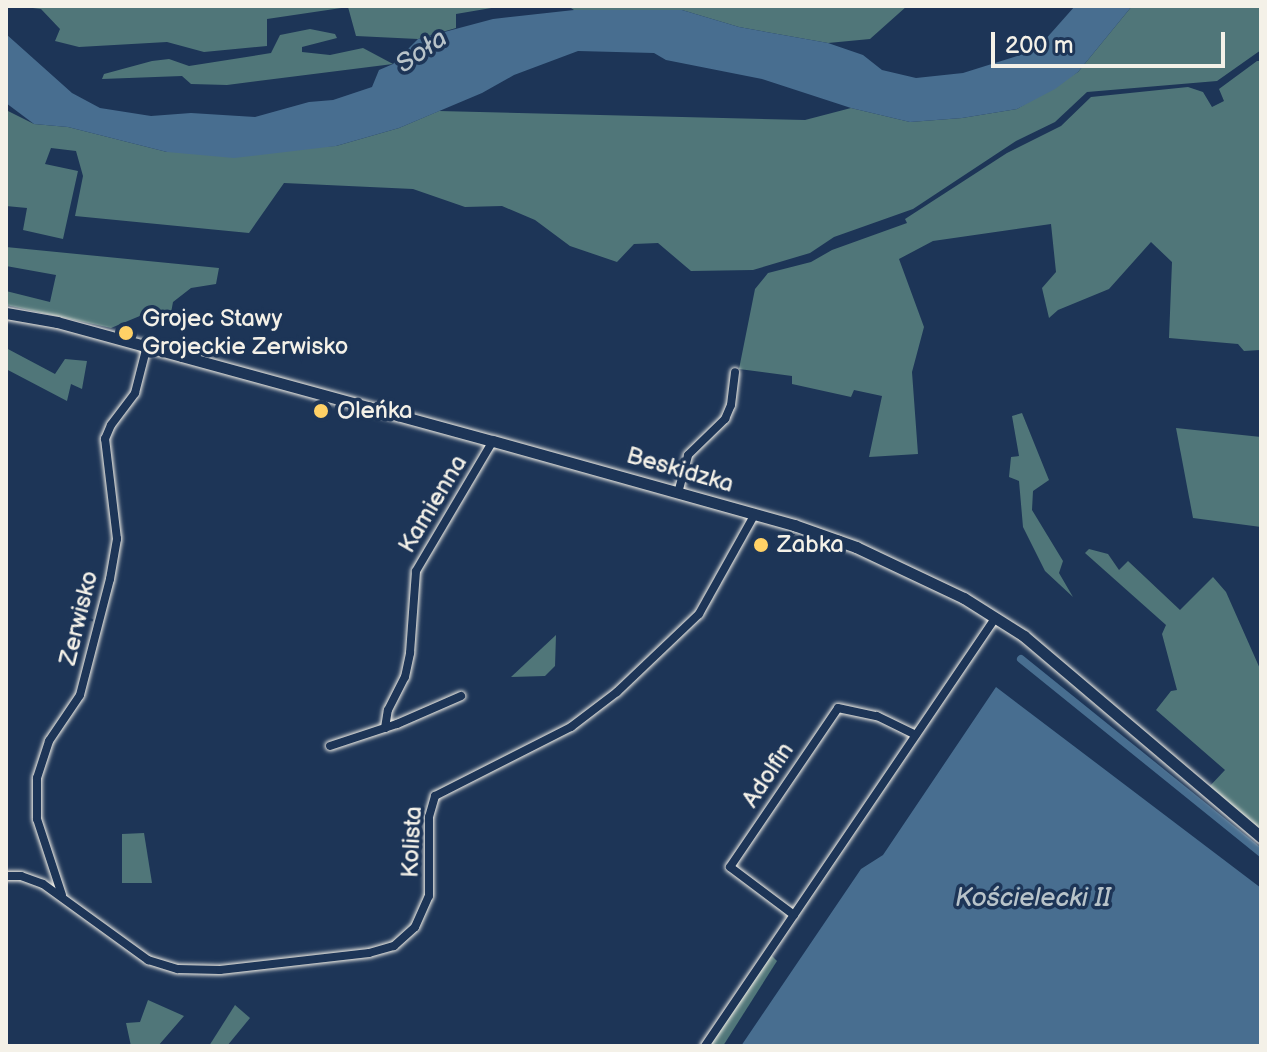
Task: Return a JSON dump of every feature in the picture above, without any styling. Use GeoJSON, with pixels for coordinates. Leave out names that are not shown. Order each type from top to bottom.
{"type":"FeatureCollection","features":[{"type":"Feature","properties":{"kind":"main road","name":"Beskidzka"},"geometry":{"type":"LineString","coordinates":[[6,313],[147,346],[493,441],[755,514],[856,547],[932,582],[996,617],[1042,651],[1261,837]]}},
{"type":"Feature","properties":{"kind":"street","name":"Zerwisko"},"geometry":{"type":"LineString","coordinates":[[62,895],[37,819],[37,778],[49,741],[80,695],[99,621],[117,543],[105,442],[111,425],[135,393],[147,346]]}},
{"type":"Feature","properties":{"kind":"street"},"geometry":{"type":"LineString","coordinates":[[678,493],[688,455],[725,419],[731,405],[735,372]]}},
{"type":"Feature","properties":{"kind":"street","name":"Kamienna"},"geometry":{"type":"LineString","coordinates":[[385,728],[388,710],[405,677],[410,653],[416,571],[493,441]]}},
{"type":"Feature","properties":{"kind":"street","name":"Kolista"},"geometry":{"type":"LineString","coordinates":[[6,876],[27,877],[62,895],[148,960],[178,969],[220,970],[369,953],[394,946],[415,927],[429,896],[429,817],[435,796],[571,727],[617,692],[699,614],[755,514]]}},
{"type":"Feature","properties":{"kind":"street"},"geometry":{"type":"LineString","coordinates":[[705,1046],[996,617]]}},
{"type":"Feature","properties":{"kind":"street"},"geometry":{"type":"LineString","coordinates":[[330,746],[385,728],[461,696]]}},
{"type":"Feature","properties":{"kind":"street","name":"Adolfin"},"geometry":{"type":"LineString","coordinates":[[794,915],[730,867],[738,855],[838,708],[877,716],[916,735]]}},
{"type":"Feature","properties":{"kind":"green space"},"geometry":{"type":"Polygon","coordinates":[[[16,6],[503,6],[456,14],[456,28],[418,39],[356,36],[348,7],[267,19],[267,46],[204,52],[167,42],[79,47],[55,41],[60,29],[41,9],[16,6]]]}},
{"type":"Feature","properties":{"kind":"green space"},"geometry":{"type":"Polygon","coordinates":[[[568,6],[907,6],[870,39],[828,43],[739,27],[682,10],[574,10],[568,6]]]}},
{"type":"Feature","properties":{"kind":"green space"},"geometry":{"type":"Polygon","coordinates":[[[1132,6],[1261,6],[1261,50],[1217,81],[1087,92],[1055,122],[1016,141],[913,209],[834,237],[810,253],[753,270],[691,271],[658,243],[634,244],[617,262],[570,246],[535,220],[502,206],[465,207],[413,189],[284,183],[249,233],[75,216],[83,176],[76,151],[51,148],[45,164],[78,171],[63,239],[23,230],[27,208],[6,206],[6,110],[34,124],[68,127],[167,152],[336,146],[399,128],[439,111],[805,120],[851,108],[910,122],[962,118],[1017,109],[1078,72],[1132,6]]]}},
{"type":"Feature","properties":{"kind":"green space"},"geometry":{"type":"Polygon","coordinates":[[[310,29],[335,34],[337,38],[302,47],[302,52],[330,55],[363,48],[393,64],[227,85],[191,84],[182,76],[102,79],[104,74],[152,61],[169,59],[189,66],[271,53],[280,35],[310,29]]]}},
{"type":"Feature","properties":{"kind":"green space"},"geometry":{"type":"Polygon","coordinates":[[[1261,61],[1260,350],[1244,351],[1238,344],[1169,338],[1172,262],[1151,242],[1109,289],[1058,310],[1049,318],[1042,288],[1056,272],[1051,224],[933,241],[899,259],[924,327],[912,372],[918,454],[869,457],[882,396],[854,390],[851,397],[792,384],[792,376],[739,369],[755,289],[768,273],[811,262],[832,250],[907,223],[905,219],[1007,153],[1061,126],[1091,97],[1188,87],[1203,92],[1212,107],[1224,101],[1219,89],[1261,61]]]}},
{"type":"Feature","properties":{"kind":"green space"},"geometry":{"type":"Polygon","coordinates":[[[6,247],[219,268],[216,284],[191,288],[173,302],[171,313],[147,313],[111,328],[6,305],[6,291],[50,302],[56,275],[6,266],[6,247]]]}},
{"type":"Feature","properties":{"kind":"green space"},"geometry":{"type":"Polygon","coordinates":[[[6,348],[55,374],[65,359],[87,361],[82,389],[71,384],[67,401],[6,369],[6,348]]]}},
{"type":"Feature","properties":{"kind":"green space"},"geometry":{"type":"Polygon","coordinates":[[[1022,413],[1049,480],[1033,491],[1032,510],[1063,561],[1059,573],[1073,597],[1045,571],[1023,527],[1019,481],[1009,477],[1011,457],[1019,456],[1012,416],[1022,413]]]}},
{"type":"Feature","properties":{"kind":"green space"},"geometry":{"type":"Polygon","coordinates":[[[1176,428],[1261,437],[1261,527],[1193,518],[1176,428]]]}},
{"type":"Feature","properties":{"kind":"green space"},"geometry":{"type":"Polygon","coordinates":[[[1089,549],[1108,554],[1119,570],[1128,561],[1180,610],[1213,577],[1226,592],[1261,671],[1261,830],[1209,787],[1225,770],[1156,710],[1171,691],[1177,690],[1162,634],[1166,625],[1085,553],[1089,549]]]}},
{"type":"Feature","properties":{"kind":"green space"},"geometry":{"type":"Polygon","coordinates":[[[556,635],[555,666],[545,676],[511,677],[556,635]]]}},
{"type":"Feature","properties":{"kind":"green space"},"geometry":{"type":"Polygon","coordinates":[[[144,833],[152,883],[122,883],[122,834],[144,833]]]}},
{"type":"Feature","properties":{"kind":"green space"},"geometry":{"type":"Polygon","coordinates":[[[771,955],[777,961],[723,1046],[709,1046],[771,955]]]}},
{"type":"Feature","properties":{"kind":"green space"},"geometry":{"type":"Polygon","coordinates":[[[148,1000],[184,1016],[158,1046],[131,1046],[126,1023],[140,1022],[148,1000]]]}},
{"type":"Feature","properties":{"kind":"green space"},"geometry":{"type":"Polygon","coordinates":[[[235,1005],[250,1018],[227,1046],[209,1046],[235,1005]]]}},
{"type":"Feature","properties":{"kind":"water","name":"Soła"},"geometry":{"type":"Polygon","coordinates":[[[1075,6],[1132,6],[1078,72],[1055,89],[1017,109],[962,118],[910,122],[851,108],[762,79],[666,60],[654,53],[578,51],[514,75],[482,93],[399,128],[336,146],[234,158],[167,152],[68,127],[34,124],[6,103],[6,34],[72,93],[100,108],[151,116],[191,113],[255,117],[309,102],[333,100],[372,87],[379,70],[393,64],[418,39],[493,19],[574,10],[682,10],[739,27],[828,43],[863,55],[882,70],[916,78],[963,73],[1036,50],[1075,6]]]}},
{"type":"Feature","properties":{"kind":"water","name":"Kościelecki II"},"geometry":{"type":"Polygon","coordinates":[[[996,687],[1261,888],[1261,1046],[741,1046],[861,869],[883,855],[996,687]]]}},
{"type":"Feature","properties":{"kind":"waterway"},"geometry":{"type":"LineString","coordinates":[[1021,659],[1261,853]]}},
{"type":"Feature","properties":{"kind":"place","name":"Grojec Stawy Grojeckie Zerwisko"},"geometry":{"type":"Point","coordinates":[126,333]}},
{"type":"Feature","properties":{"kind":"place","name":"Oleńka"},"geometry":{"type":"Point","coordinates":[321,411]}},
{"type":"Feature","properties":{"kind":"place","name":"Zabka"},"geometry":{"type":"Point","coordinates":[761,545]}}]}
